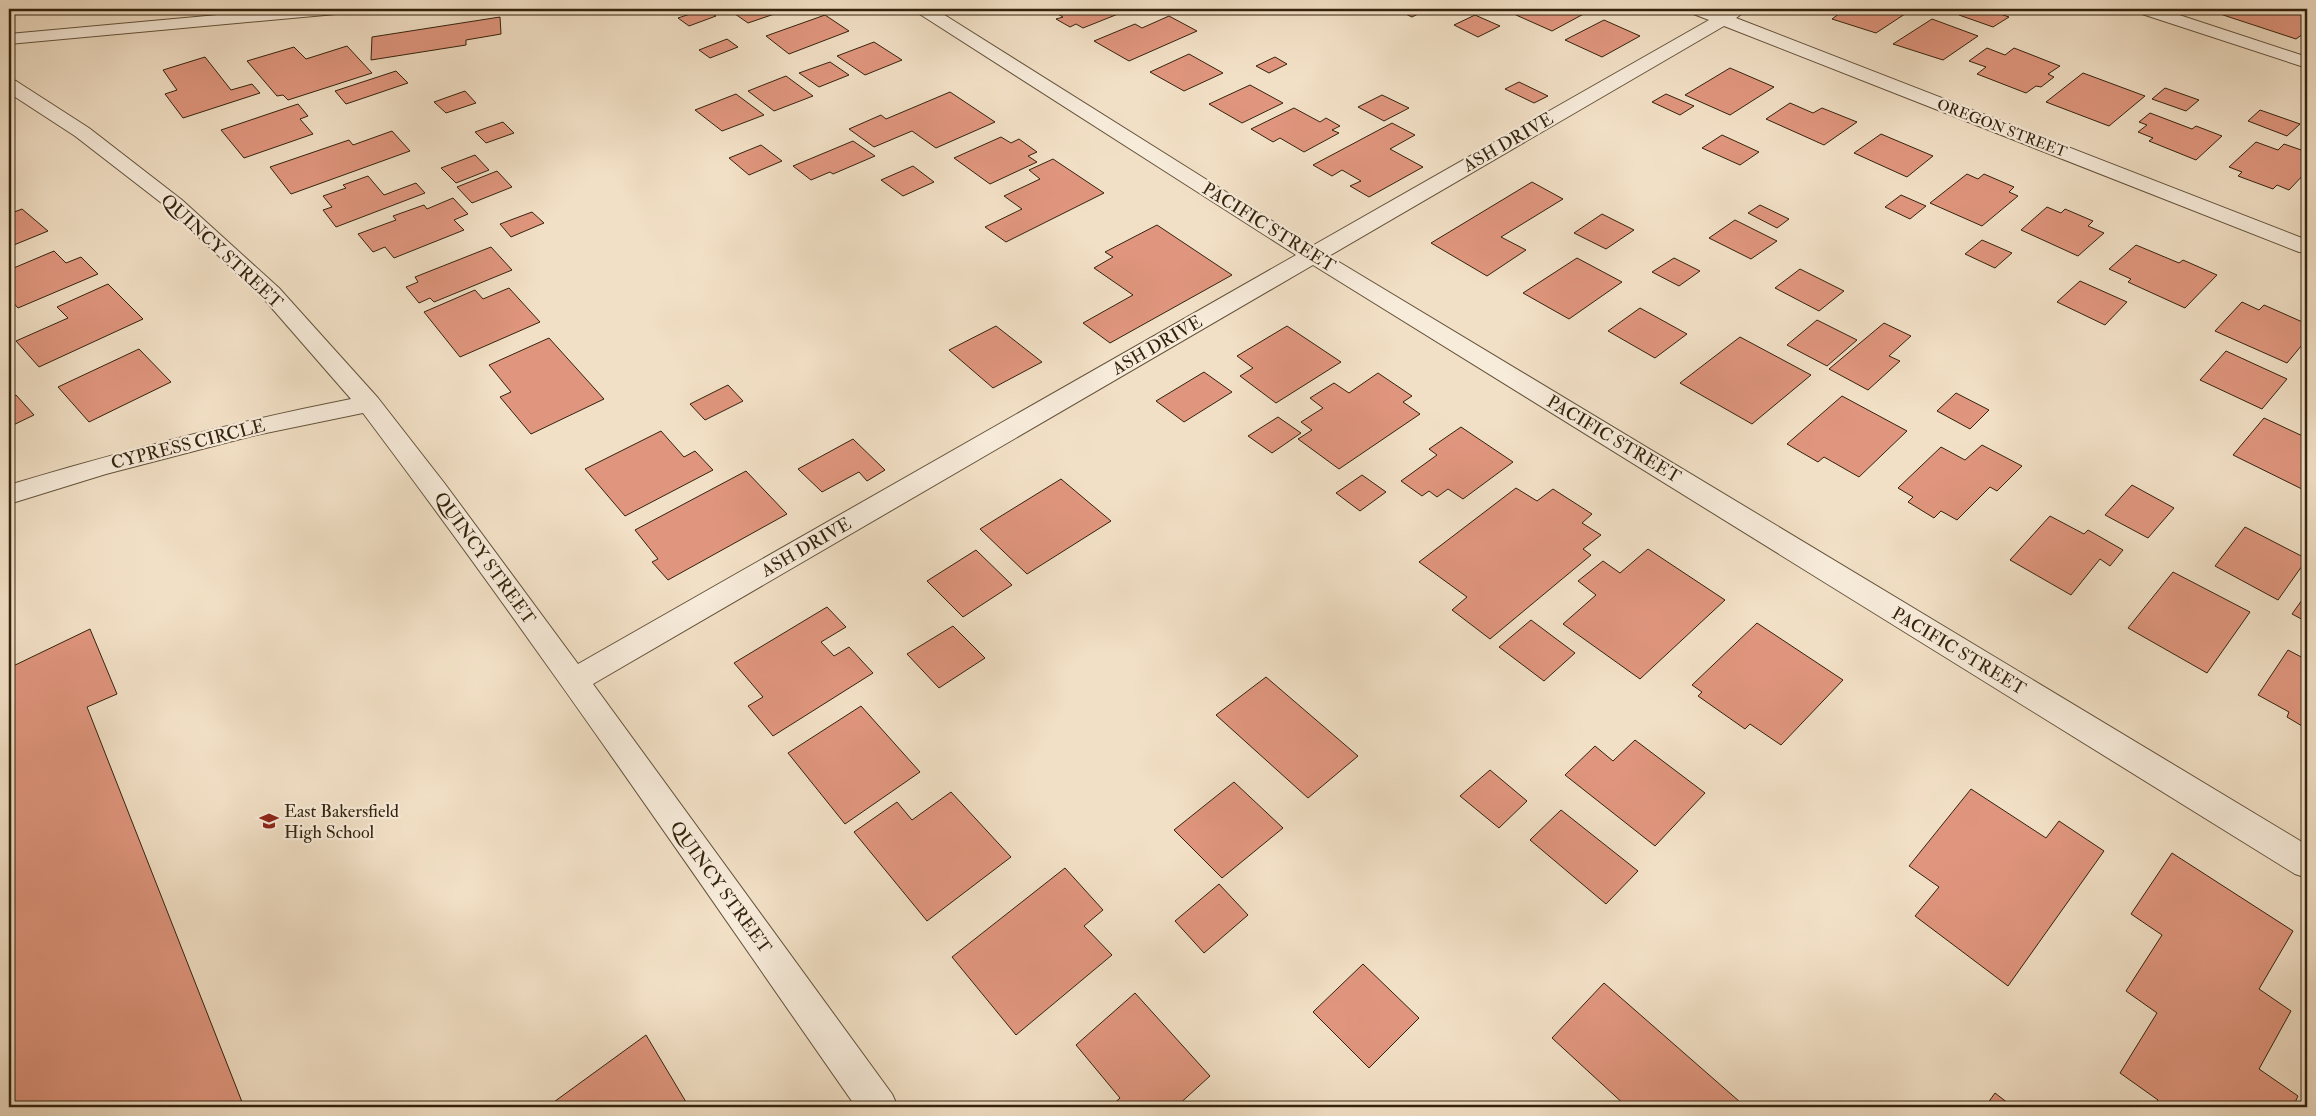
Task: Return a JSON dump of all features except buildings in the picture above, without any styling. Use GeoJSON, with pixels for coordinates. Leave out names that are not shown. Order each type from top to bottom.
{"type":"FeatureCollection","features":[{"type":"Feature","properties":{"kind":"street"},"geometry":{"type":"LineString","coordinates":[[9,39],[336,9]]}},
{"type":"Feature","properties":{"kind":"street","name":"PACIFIC STREET"},"geometry":{"type":"LineString","coordinates":[[924,9],[1312,255],[2307,864]]}},
{"type":"Feature","properties":{"kind":"street","name":"OREGON STREET"},"geometry":{"type":"LineString","coordinates":[[1697,9],[1731,14],[2307,247]]}},
{"type":"Feature","properties":{"kind":"street"},"geometry":{"type":"LineString","coordinates":[[2145,9],[2307,62]]}},
{"type":"Feature","properties":{"kind":"street","name":"ASH DRIVE"},"geometry":{"type":"LineString","coordinates":[[574,681],[1731,14]]}},
{"type":"Feature","properties":{"kind":"street","name":"QUINCY STREET"},"geometry":{"type":"LineString","coordinates":[[9,86],[82,132],[176,204],[271,293],[369,404],[436,490],[879,1107]]}},
{"type":"Feature","properties":{"kind":"street","name":"CYPRESS CIRCLE"},"geometry":{"type":"LineString","coordinates":[[9,495],[102,466],[252,427],[369,404]]}},
{"type":"Feature","properties":{"kind":"place","name":"East Bakersfield High School"},"geometry":{"type":"Point","coordinates":[269,821]}}]}
